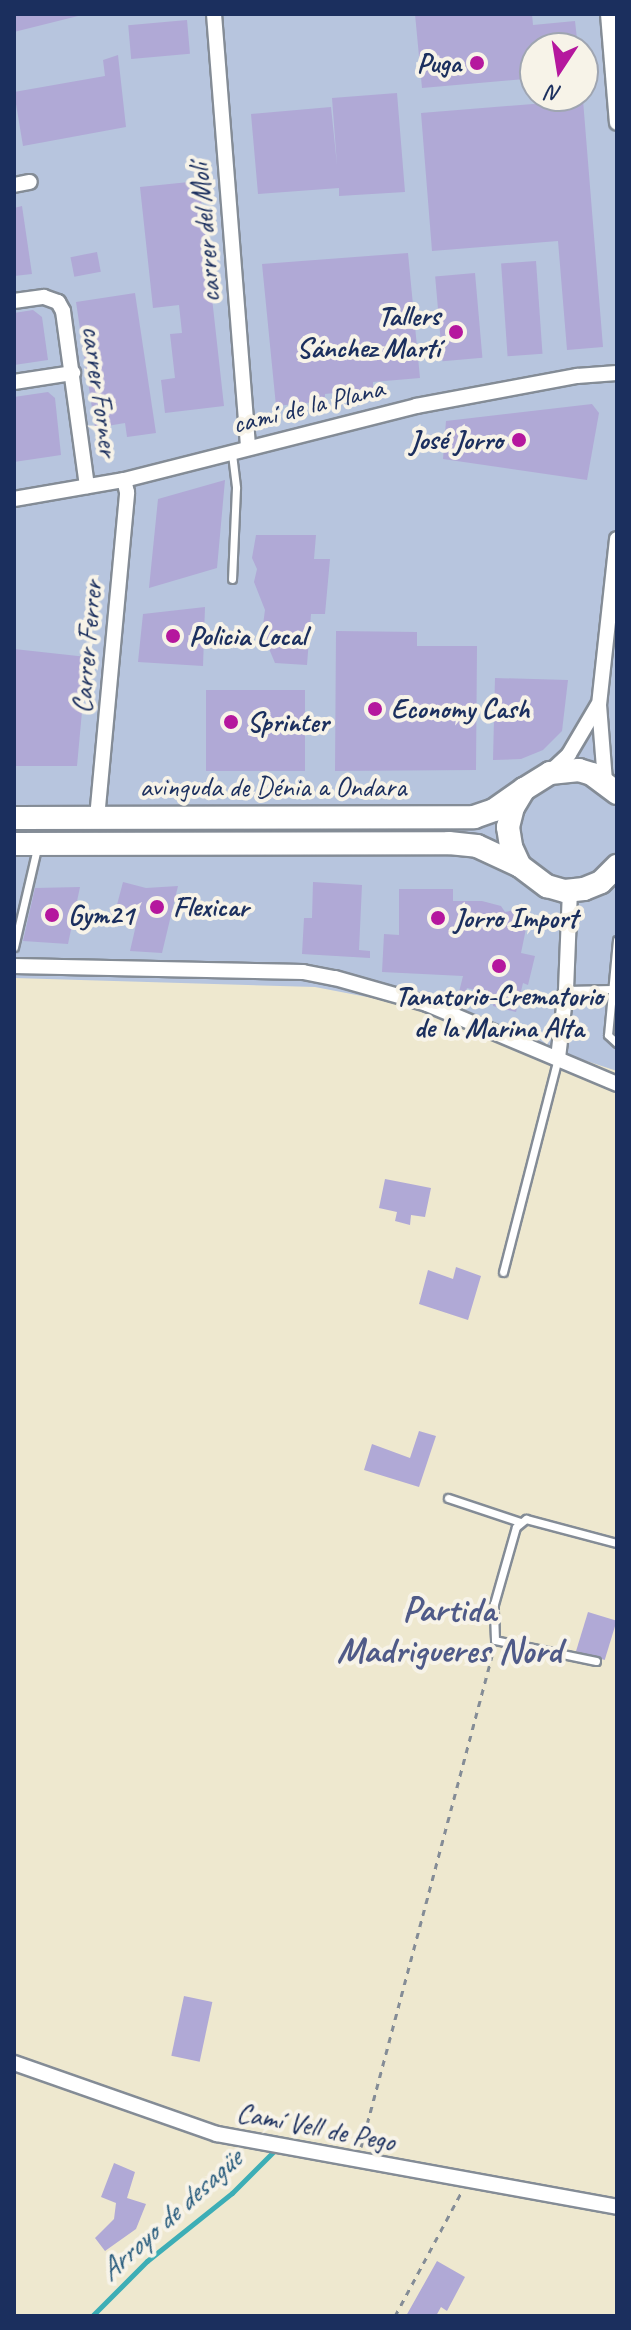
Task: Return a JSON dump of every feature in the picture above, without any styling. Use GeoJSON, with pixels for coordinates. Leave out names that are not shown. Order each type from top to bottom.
{"type":"FeatureCollection","features":[{"type":"Feature","properties":{"kind":"main road"},"geometry":{"type":"LineString","coordinates":[[550,773],[579,770],[611,787]]}},
{"type":"Feature","properties":{"kind":"main road","name":"avinguda de Dénia a Ondara"},"geometry":{"type":"LineString","coordinates":[[14,818],[474,817],[494,810],[550,773]]}},
{"type":"Feature","properties":{"kind":"main road"},"geometry":{"type":"LineString","coordinates":[[520,866],[511,847],[508,827],[513,807],[524,789]]}},
{"type":"Feature","properties":{"kind":"main road","name":"avinguda de Dénia a Ondara"},"geometry":{"type":"LineString","coordinates":[[14,844],[449,843],[477,846],[520,866],[547,886],[570,890]]}},
{"type":"Feature","properties":{"kind":"main road"},"geometry":{"type":"LineString","coordinates":[[570,890],[601,882],[617,866]]}},
{"type":"Feature","properties":{"kind":"street","name":"carrer del Molí"},"geometry":{"type":"LineString","coordinates":[[214,14],[248,447]]}},
{"type":"Feature","properties":{"kind":"street"},"geometry":{"type":"LineString","coordinates":[[608,14],[614,39],[617,123]]}},
{"type":"Feature","properties":{"kind":"street"},"geometry":{"type":"LineString","coordinates":[[14,185],[30,182]]}},
{"type":"Feature","properties":{"kind":"street","name":"carrer Forner"},"geometry":{"type":"LineString","coordinates":[[14,301],[44,297],[58,302],[63,311],[87,486]]}},
{"type":"Feature","properties":{"kind":"street"},"geometry":{"type":"LineString","coordinates":[[14,382],[73,373]]}},
{"type":"Feature","properties":{"kind":"street","name":"camí de la Plana"},"geometry":{"type":"LineString","coordinates":[[14,499],[124,480],[416,406],[577,376],[617,373]]}},
{"type":"Feature","properties":{"kind":"street","name":"Carrer Ferrer"},"geometry":{"type":"LineString","coordinates":[[97,818],[127,492],[124,480]]}},
{"type":"Feature","properties":{"kind":"street"},"geometry":{"type":"LineString","coordinates":[[611,787],[599,705],[617,539]]}},
{"type":"Feature","properties":{"kind":"street"},"geometry":{"type":"LineString","coordinates":[[550,773],[569,754],[599,705]]}},
{"type":"Feature","properties":{"kind":"street"},"geometry":{"type":"LineString","coordinates":[[558,1058],[566,990],[570,890]]}},
{"type":"Feature","properties":{"kind":"street"},"geometry":{"type":"LineString","coordinates":[[14,966],[303,972],[427,1004],[617,1084]]}},
{"type":"Feature","properties":{"kind":"street","name":"Camí Vell de Pego"},"geometry":{"type":"LineString","coordinates":[[14,2063],[187,2126],[357,2162],[617,2207]]}},
{"type":"Feature","properties":{"kind":"lane"},"geometry":{"type":"LineString","coordinates":[[232,453],[236,488],[232,579]]}},
{"type":"Feature","properties":{"kind":"lane"},"geometry":{"type":"LineString","coordinates":[[14,947],[38,844]]}},
{"type":"Feature","properties":{"kind":"lane"},"geometry":{"type":"LineString","coordinates":[[617,940],[608,1035],[617,1043]]}},
{"type":"Feature","properties":{"kind":"lane"},"geometry":{"type":"LineString","coordinates":[[566,990],[612,989]]}},
{"type":"Feature","properties":{"kind":"lane"},"geometry":{"type":"LineString","coordinates":[[503,1272],[558,1058]]}},
{"type":"Feature","properties":{"kind":"lane"},"geometry":{"type":"LineString","coordinates":[[448,1498],[520,1522],[535,1521],[617,1543]]}},
{"type":"Feature","properties":{"kind":"lane"},"geometry":{"type":"LineString","coordinates":[[520,1522],[494,1604],[495,1640],[596,1661]]}},
{"type":"Feature","properties":{"kind":"path"},"geometry":{"type":"LineString","coordinates":[[357,2162],[495,1640]]}},
{"type":"Feature","properties":{"kind":"path"},"geometry":{"type":"LineString","coordinates":[[395,2316],[457,2205],[466,2181]]}},
{"type":"Feature","properties":{"kind":"shaded area"},"geometry":{"type":"Polygon","coordinates":[[[14,14],[617,14],[617,1071],[562,1053],[487,1020],[315,987],[14,978],[14,14]]]}},
{"type":"Feature","properties":{"kind":"building"},"geometry":{"type":"Polygon","coordinates":[[[14,14],[82,14],[82,15],[14,32],[14,14]]]}},
{"type":"Feature","properties":{"kind":"building","name":"Puga"},"geometry":{"type":"Polygon","coordinates":[[[415,14],[532,14],[533,25],[575,21],[576,32],[519,32],[519,79],[422,88],[415,14]]]}},
{"type":"Feature","properties":{"kind":"building"},"geometry":{"type":"Polygon","coordinates":[[[187,20],[190,54],[131,59],[128,25],[187,20]]]}},
{"type":"Feature","properties":{"kind":"building"},"geometry":{"type":"Polygon","coordinates":[[[118,55],[126,127],[23,146],[14,92],[105,76],[103,60],[118,55]]]}},
{"type":"Feature","properties":{"kind":"building"},"geometry":{"type":"Polygon","coordinates":[[[397,93],[405,192],[339,196],[339,188],[258,194],[251,114],[331,107],[337,165],[332,98],[397,93]]]}},
{"type":"Feature","properties":{"kind":"building"},"geometry":{"type":"Polygon","coordinates":[[[519,105],[519,112],[584,112],[603,347],[567,350],[558,241],[432,251],[421,113],[519,105]]]}},
{"type":"Feature","properties":{"kind":"building"},"geometry":{"type":"Polygon","coordinates":[[[199,181],[224,406],[165,413],[161,380],[175,378],[170,334],[182,333],[179,305],[153,308],[140,187],[199,181]]]}},
{"type":"Feature","properties":{"kind":"building"},"geometry":{"type":"Polygon","coordinates":[[[22,206],[32,274],[14,276],[14,208],[22,206]]]}},
{"type":"Feature","properties":{"kind":"building"},"geometry":{"type":"Polygon","coordinates":[[[97,252],[101,272],[74,277],[70,257],[97,252]]]}},
{"type":"Feature","properties":{"kind":"building"},"geometry":{"type":"Polygon","coordinates":[[[408,253],[420,378],[373,382],[373,389],[325,394],[325,401],[276,406],[262,264],[408,253]]]}},
{"type":"Feature","properties":{"kind":"building"},"geometry":{"type":"Polygon","coordinates":[[[536,261],[542,354],[508,356],[501,263],[536,261]]]}},
{"type":"Feature","properties":{"kind":"building"},"geometry":{"type":"Polygon","coordinates":[[[475,273],[482,358],[443,361],[435,276],[475,273]]]}},
{"type":"Feature","properties":{"kind":"building"},"geometry":{"type":"Polygon","coordinates":[[[135,293],[156,433],[127,437],[125,423],[95,428],[76,302],[135,293]]]}},
{"type":"Feature","properties":{"kind":"building"},"geometry":{"type":"Polygon","coordinates":[[[33,310],[42,317],[48,360],[14,365],[14,313],[33,310]]]}},
{"type":"Feature","properties":{"kind":"building"},"geometry":{"type":"Polygon","coordinates":[[[48,392],[55,398],[61,455],[14,462],[14,397],[48,392]]]}},
{"type":"Feature","properties":{"kind":"building","name":"José Jorro"},"geometry":{"type":"Polygon","coordinates":[[[592,404],[599,413],[587,480],[443,459],[446,421],[592,404]]]}},
{"type":"Feature","properties":{"kind":"building"},"geometry":{"type":"Polygon","coordinates":[[[225,480],[217,568],[149,588],[158,499],[225,480]]]}},
{"type":"Feature","properties":{"kind":"building"},"geometry":{"type":"Polygon","coordinates":[[[256,535],[316,535],[314,559],[330,559],[325,614],[311,614],[307,665],[275,663],[262,632],[265,610],[254,582],[257,569],[252,558],[256,535]]]}},
{"type":"Feature","properties":{"kind":"building","name":"Policia Local"},"geometry":{"type":"Polygon","coordinates":[[[205,607],[203,666],[138,662],[143,614],[205,607]]]}},
{"type":"Feature","properties":{"kind":"building"},"geometry":{"type":"Polygon","coordinates":[[[336,631],[417,632],[417,646],[477,646],[476,770],[335,771],[336,631]]]}},
{"type":"Feature","properties":{"kind":"building"},"geometry":{"type":"Polygon","coordinates":[[[14,649],[87,657],[77,766],[14,766],[14,649]]]}},
{"type":"Feature","properties":{"kind":"building"},"geometry":{"type":"Polygon","coordinates":[[[495,678],[568,680],[562,731],[543,750],[521,759],[493,760],[495,678]]]}},
{"type":"Feature","properties":{"kind":"building"},"geometry":{"type":"Polygon","coordinates":[[[206,690],[305,690],[305,771],[206,771],[206,690]]]}},
{"type":"Feature","properties":{"kind":"building","name":"Flexicar"},"geometry":{"type":"Polygon","coordinates":[[[123,882],[146,888],[178,886],[162,953],[130,951],[136,925],[113,920],[123,882]]]}},
{"type":"Feature","properties":{"kind":"building"},"geometry":{"type":"Polygon","coordinates":[[[313,882],[362,885],[359,950],[370,951],[370,958],[302,954],[304,918],[312,918],[313,882]]]}},
{"type":"Feature","properties":{"kind":"building","name":"Gym21"},"geometry":{"type":"Polygon","coordinates":[[[80,887],[68,944],[23,941],[35,888],[80,887]]]}},
{"type":"Feature","properties":{"kind":"building"},"geometry":{"type":"Polygon","coordinates":[[[399,889],[453,889],[453,901],[482,901],[501,906],[505,912],[514,910],[521,913],[527,924],[521,953],[535,956],[528,985],[523,983],[516,1012],[493,1006],[495,995],[467,988],[465,994],[459,992],[463,976],[382,972],[384,934],[399,935],[399,889]]]}},
{"type":"Feature","properties":{"kind":"building"},"geometry":{"type":"Polygon","coordinates":[[[385,1179],[431,1188],[425,1217],[411,1215],[410,1225],[395,1221],[397,1212],[379,1208],[385,1179]]]}},
{"type":"Feature","properties":{"kind":"building"},"geometry":{"type":"Polygon","coordinates":[[[456,1267],[481,1276],[468,1320],[419,1304],[428,1270],[453,1279],[456,1267]]]}},
{"type":"Feature","properties":{"kind":"building"},"geometry":{"type":"Polygon","coordinates":[[[419,1431],[436,1436],[419,1487],[364,1470],[372,1444],[410,1458],[419,1431]]]}},
{"type":"Feature","properties":{"kind":"building"},"geometry":{"type":"Polygon","coordinates":[[[588,1612],[617,1621],[605,1660],[576,1651],[588,1612]]]}},
{"type":"Feature","properties":{"kind":"building"},"geometry":{"type":"Polygon","coordinates":[[[184,1996],[212,2002],[200,2062],[171,2056],[184,1996]]]}},
{"type":"Feature","properties":{"kind":"building"},"geometry":{"type":"Polygon","coordinates":[[[114,2163],[135,2172],[127,2198],[146,2204],[136,2229],[105,2251],[95,2238],[114,2219],[116,2203],[101,2197],[114,2163]]]}},
{"type":"Feature","properties":{"kind":"building"},"geometry":{"type":"Polygon","coordinates":[[[437,2261],[465,2277],[447,2311],[441,2307],[436,2316],[406,2316],[437,2261]]]}},
{"type":"Feature","properties":{"kind":"waterway","name":"Arroyo de desagüe"},"geometry":{"type":"LineString","coordinates":[[92,2316],[147,2261],[232,2193],[277,2148]]}},
{"type":"Feature","properties":{"kind":"place","name":"Puga"},"geometry":{"type":"Point","coordinates":[477,63]}},
{"type":"Feature","properties":{"kind":"place","name":"Tallers Sánchez Martí"},"geometry":{"type":"Point","coordinates":[456,332]}},
{"type":"Feature","properties":{"kind":"place","name":"José Jorro"},"geometry":{"type":"Point","coordinates":[519,440]}},
{"type":"Feature","properties":{"kind":"place","name":"Policia Local"},"geometry":{"type":"Point","coordinates":[173,636]}},
{"type":"Feature","properties":{"kind":"place","name":"Economy Cash"},"geometry":{"type":"Point","coordinates":[375,709]}},
{"type":"Feature","properties":{"kind":"place","name":"Sprinter"},"geometry":{"type":"Point","coordinates":[231,722]}},
{"type":"Feature","properties":{"kind":"place","name":"Flexicar"},"geometry":{"type":"Point","coordinates":[157,907]}},
{"type":"Feature","properties":{"kind":"place","name":"Gym21"},"geometry":{"type":"Point","coordinates":[52,915]}},
{"type":"Feature","properties":{"kind":"place","name":"Jorro Import"},"geometry":{"type":"Point","coordinates":[438,918]}},
{"type":"Feature","properties":{"kind":"place","name":"Tanatorio-Crematorio de la Marina Alta"},"geometry":{"type":"Point","coordinates":[499,966]}},
{"type":"Feature","properties":{"kind":"district","name":"Partida Madrigueres Nord"},"geometry":{"type":"Point","coordinates":[449,1630]}}]}
